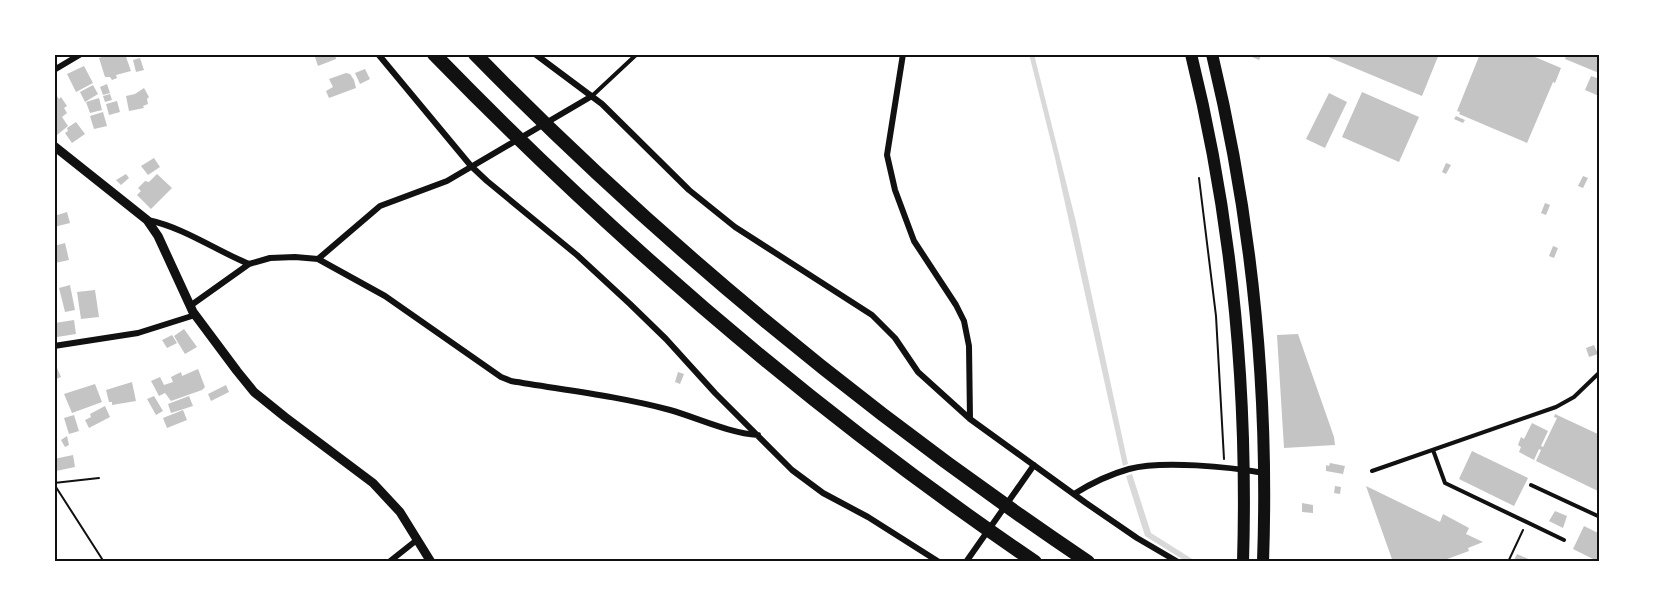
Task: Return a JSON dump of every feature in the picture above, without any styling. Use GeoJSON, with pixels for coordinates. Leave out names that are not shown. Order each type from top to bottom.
{"type":"FeatureCollection","features":[{"type":"Feature","properties":{"kind":"highway"},"geometry":{"type":"LineString","coordinates":[[434,54],[575,194],[680,288],[820,403],[1035,562]]}},
{"type":"Feature","properties":{"kind":"highway"},"geometry":{"type":"LineString","coordinates":[[475,54],[593,169],[686,253],[828,372],[939,457],[1088,562]]}},
{"type":"Feature","properties":{"kind":"highway"},"geometry":{"type":"LineString","coordinates":[[1191,54],[1217,182],[1229,264],[1244,469],[1243,562]]}},
{"type":"Feature","properties":{"kind":"highway"},"geometry":{"type":"LineString","coordinates":[[1212,54],[1237,177],[1247,244],[1260,372],[1265,473],[1263,562]]}},
{"type":"Feature","properties":{"kind":"street"},"geometry":{"type":"LineString","coordinates":[[54,70],[81,54]]}},
{"type":"Feature","properties":{"kind":"street"},"geometry":{"type":"LineString","coordinates":[[378,54],[471,166],[578,255],[666,339],[715,393],[792,470],[823,493],[868,517],[939,562]]}},
{"type":"Feature","properties":{"kind":"street"},"geometry":{"type":"LineString","coordinates":[[535,54],[592,96],[689,190],[735,227],[872,315],[895,338],[918,372],[970,419],[1032,468],[1137,538],[1178,562]]}},
{"type":"Feature","properties":{"kind":"street"},"geometry":{"type":"LineString","coordinates":[[903,54],[887,155],[895,190],[914,241],[956,305],[969,335],[970,419]]}},
{"type":"Feature","properties":{"kind":"street"},"geometry":{"type":"LineString","coordinates":[[318,259],[380,206],[447,181],[592,96]]}},
{"type":"Feature","properties":{"kind":"street"},"geometry":{"type":"LineString","coordinates":[[54,146],[147,220],[158,236],[192,311],[254,392],[373,483],[400,512],[431,562]]}},
{"type":"Feature","properties":{"kind":"street"},"geometry":{"type":"LineString","coordinates":[[147,220],[166,224],[185,232],[249,264]]}},
{"type":"Feature","properties":{"kind":"street"},"geometry":{"type":"LineString","coordinates":[[54,346],[138,333],[192,311],[249,264],[270,258],[318,259],[385,296],[501,377],[511,381],[582,392],[668,410],[741,434],[758,435]]}},
{"type":"Feature","properties":{"kind":"street"},"geometry":{"type":"LineString","coordinates":[[1074,494],[1128,469],[1149,465],[1244,469],[1265,473]]}},
{"type":"Feature","properties":{"kind":"street"},"geometry":{"type":"LineString","coordinates":[[966,562],[1032,468]]}},
{"type":"Feature","properties":{"kind":"street"},"geometry":{"type":"LineString","coordinates":[[389,562],[418,539]]}},
{"type":"Feature","properties":{"kind":"lane"},"geometry":{"type":"LineString","coordinates":[[592,96],[637,54]]}},
{"type":"Feature","properties":{"kind":"lane"},"geometry":{"type":"LineString","coordinates":[[1372,471],[1566,403],[1600,372]]}},
{"type":"Feature","properties":{"kind":"lane"},"geometry":{"type":"LineString","coordinates":[[1433,450],[1445,483],[1564,540]]}},
{"type":"Feature","properties":{"kind":"lane"},"geometry":{"type":"LineString","coordinates":[[1531,484],[1600,517]]}},
{"type":"Feature","properties":{"kind":"path"},"geometry":{"type":"LineString","coordinates":[[1199,178],[1216,316],[1224,468]]}},
{"type":"Feature","properties":{"kind":"path"},"geometry":{"type":"LineString","coordinates":[[99,478],[54,483],[104,562]]}},
{"type":"Feature","properties":{"kind":"path"},"geometry":{"type":"LineString","coordinates":[[1508,562],[1527,522]]}},
{"type":"Feature","properties":{"kind":"shaded area"},"geometry":{"type":"Polygon","coordinates":[[[1029,54],[1034,54],[1076,222],[1128,464],[1123,466],[1055,158],[1029,54]]]}},
{"type":"Feature","properties":{"kind":"shaded area"},"geometry":{"type":"Polygon","coordinates":[[[1132,474],[1151,533],[1197,562],[1187,562],[1145,536],[1126,476],[1132,474]]]}},
{"type":"Feature","properties":{"kind":"building"},"geometry":{"type":"Polygon","coordinates":[[[110,54],[125,54],[131,71],[116,75],[117,78],[112,80],[110,77],[105,77],[99,58],[110,54]]]}},
{"type":"Feature","properties":{"kind":"building"},"geometry":{"type":"Polygon","coordinates":[[[335,54],[336,59],[318,66],[315,57],[335,54]]]}},
{"type":"Feature","properties":{"kind":"building"},"geometry":{"type":"Polygon","coordinates":[[[1253,54],[1262,54],[1259,60],[1252,57],[1253,54]]]}},
{"type":"Feature","properties":{"kind":"building"},"geometry":{"type":"Polygon","coordinates":[[[1327,54],[1439,54],[1422,96],[1326,56],[1327,54]]]}},
{"type":"Feature","properties":{"kind":"building"},"geometry":{"type":"Polygon","coordinates":[[[1480,54],[1528,54],[1561,68],[1527,143],[1459,114],[1460,112],[1457,111],[1480,54]]]}},
{"type":"Feature","properties":{"kind":"building"},"geometry":{"type":"Polygon","coordinates":[[[1567,54],[1600,54],[1599,96],[1585,90],[1591,76],[1597,78],[1599,73],[1565,59],[1567,54]]]}},
{"type":"Feature","properties":{"kind":"building"},"geometry":{"type":"Polygon","coordinates":[[[140,58],[144,70],[136,72],[133,60],[140,58]]]}},
{"type":"Feature","properties":{"kind":"building"},"geometry":{"type":"Polygon","coordinates":[[[84,66],[93,83],[76,92],[67,74],[84,66]]]}},
{"type":"Feature","properties":{"kind":"building"},"geometry":{"type":"Polygon","coordinates":[[[365,69],[370,79],[360,84],[355,73],[365,69]]]}},
{"type":"Feature","properties":{"kind":"building"},"geometry":{"type":"Polygon","coordinates":[[[346,73],[350,74],[354,80],[356,88],[329,98],[326,91],[333,87],[329,79],[346,73]]]}},
{"type":"Feature","properties":{"kind":"building"},"geometry":{"type":"Polygon","coordinates":[[[107,84],[110,93],[103,95],[100,87],[107,84]]]}},
{"type":"Feature","properties":{"kind":"building"},"geometry":{"type":"Polygon","coordinates":[[[93,85],[98,94],[85,102],[80,92],[93,85]]]}},
{"type":"Feature","properties":{"kind":"building"},"geometry":{"type":"Polygon","coordinates":[[[144,88],[149,97],[148,104],[143,106],[144,108],[129,111],[126,96],[135,94],[144,88]]]}},
{"type":"Feature","properties":{"kind":"building"},"geometry":{"type":"Polygon","coordinates":[[[54,92],[67,106],[64,108],[67,113],[62,117],[68,126],[57,135],[54,130],[54,92]]]}},
{"type":"Feature","properties":{"kind":"building"},"geometry":{"type":"Polygon","coordinates":[[[1362,92],[1419,117],[1399,162],[1342,137],[1362,92]]]}},
{"type":"Feature","properties":{"kind":"building"},"geometry":{"type":"Polygon","coordinates":[[[1329,93],[1347,102],[1325,148],[1306,139],[1329,93]]]}},
{"type":"Feature","properties":{"kind":"building"},"geometry":{"type":"Polygon","coordinates":[[[110,94],[112,100],[105,102],[103,96],[110,94]]]}},
{"type":"Feature","properties":{"kind":"building"},"geometry":{"type":"Polygon","coordinates":[[[99,98],[102,110],[90,113],[86,102],[99,98]]]}},
{"type":"Feature","properties":{"kind":"building"},"geometry":{"type":"Polygon","coordinates":[[[117,101],[120,112],[109,115],[106,104],[117,101]]]}},
{"type":"Feature","properties":{"kind":"building"},"geometry":{"type":"Polygon","coordinates":[[[103,112],[107,126],[94,129],[90,116],[103,112]]]}},
{"type":"Feature","properties":{"kind":"building"},"geometry":{"type":"Polygon","coordinates":[[[1456,116],[1465,120],[1463,123],[1454,119],[1456,116]]]}},
{"type":"Feature","properties":{"kind":"building"},"geometry":{"type":"Polygon","coordinates":[[[76,122],[85,134],[72,143],[65,133],[68,131],[67,128],[76,122]]]}},
{"type":"Feature","properties":{"kind":"building"},"geometry":{"type":"Polygon","coordinates":[[[154,158],[160,167],[148,175],[141,166],[154,158]]]}},
{"type":"Feature","properties":{"kind":"building"},"geometry":{"type":"Polygon","coordinates":[[[1446,163],[1451,165],[1446,174],[1442,172],[1446,163]]]}},
{"type":"Feature","properties":{"kind":"building"},"geometry":{"type":"Polygon","coordinates":[[[126,174],[129,178],[121,185],[116,180],[126,174]]]}},
{"type":"Feature","properties":{"kind":"building"},"geometry":{"type":"Polygon","coordinates":[[[157,174],[172,188],[151,209],[137,195],[141,191],[138,188],[157,174]]]}},
{"type":"Feature","properties":{"kind":"building"},"geometry":{"type":"Polygon","coordinates":[[[1583,176],[1588,178],[1583,188],[1578,186],[1583,176]]]}},
{"type":"Feature","properties":{"kind":"building"},"geometry":{"type":"Polygon","coordinates":[[[1545,203],[1550,205],[1546,215],[1541,213],[1545,203]]]}},
{"type":"Feature","properties":{"kind":"building"},"geometry":{"type":"Polygon","coordinates":[[[67,212],[70,223],[54,227],[54,216],[67,212]]]}},
{"type":"Feature","properties":{"kind":"building"},"geometry":{"type":"Polygon","coordinates":[[[65,243],[69,260],[55,263],[54,246],[65,243]]]}},
{"type":"Feature","properties":{"kind":"building"},"geometry":{"type":"Polygon","coordinates":[[[1553,246],[1558,248],[1554,258],[1549,256],[1553,246]]]}},
{"type":"Feature","properties":{"kind":"building"},"geometry":{"type":"Polygon","coordinates":[[[70,285],[75,310],[65,312],[59,288],[70,285]]]}},
{"type":"Feature","properties":{"kind":"building"},"geometry":{"type":"Polygon","coordinates":[[[95,290],[99,317],[81,319],[77,292],[95,290]]]}},
{"type":"Feature","properties":{"kind":"building"},"geometry":{"type":"Polygon","coordinates":[[[74,320],[76,334],[57,337],[55,323],[74,320]]]}},
{"type":"Feature","properties":{"kind":"building"},"geometry":{"type":"Polygon","coordinates":[[[184,329],[197,347],[185,354],[174,336],[184,329]]]}},
{"type":"Feature","properties":{"kind":"building"},"geometry":{"type":"Polygon","coordinates":[[[1298,334],[1335,445],[1284,448],[1277,335],[1298,334]]]}},
{"type":"Feature","properties":{"kind":"building"},"geometry":{"type":"Polygon","coordinates":[[[172,335],[177,343],[167,348],[162,340],[172,335]]]}},
{"type":"Feature","properties":{"kind":"building"},"geometry":{"type":"Polygon","coordinates":[[[1594,345],[1598,354],[1589,357],[1586,348],[1594,345]]]}},
{"type":"Feature","properties":{"kind":"building"},"geometry":{"type":"Polygon","coordinates":[[[54,361],[61,377],[54,380],[54,361]]]}},
{"type":"Feature","properties":{"kind":"building"},"geometry":{"type":"Polygon","coordinates":[[[198,369],[205,387],[171,401],[165,393],[159,396],[151,381],[160,377],[164,385],[173,382],[171,377],[181,372],[182,376],[198,369]]]}},
{"type":"Feature","properties":{"kind":"building"},"geometry":{"type":"Polygon","coordinates":[[[678,372],[684,374],[680,384],[675,382],[678,372]]]}},
{"type":"Feature","properties":{"kind":"building"},"geometry":{"type":"Polygon","coordinates":[[[132,382],[136,401],[112,405],[112,402],[109,402],[106,390],[132,382]]]}},
{"type":"Feature","properties":{"kind":"building"},"geometry":{"type":"Polygon","coordinates":[[[95,384],[102,402],[72,413],[64,394],[95,384]]]}},
{"type":"Feature","properties":{"kind":"building"},"geometry":{"type":"Polygon","coordinates":[[[226,385],[229,392],[211,401],[208,394],[226,385]]]}},
{"type":"Feature","properties":{"kind":"building"},"geometry":{"type":"Polygon","coordinates":[[[154,396],[163,411],[156,415],[147,399],[154,396]]]}},
{"type":"Feature","properties":{"kind":"building"},"geometry":{"type":"Polygon","coordinates":[[[189,396],[193,406],[171,413],[168,404],[189,396]]]}},
{"type":"Feature","properties":{"kind":"building"},"geometry":{"type":"Polygon","coordinates":[[[105,406],[110,417],[89,428],[85,420],[91,417],[90,414],[105,406]]]}},
{"type":"Feature","properties":{"kind":"building"},"geometry":{"type":"Polygon","coordinates":[[[183,410],[187,420],[167,428],[163,418],[183,410]]]}},
{"type":"Feature","properties":{"kind":"building"},"geometry":{"type":"Polygon","coordinates":[[[1555,414],[1600,435],[1600,492],[1536,461],[1541,450],[1539,449],[1534,460],[1519,452],[1521,447],[1518,445],[1521,437],[1524,439],[1532,423],[1548,431],[1541,446],[1543,447],[1557,418],[1554,417],[1555,414]]]}},
{"type":"Feature","properties":{"kind":"building"},"geometry":{"type":"Polygon","coordinates":[[[74,415],[79,431],[69,434],[64,418],[74,415]]]}},
{"type":"Feature","properties":{"kind":"building"},"geometry":{"type":"Polygon","coordinates":[[[67,436],[69,445],[65,447],[61,440],[67,436]]]}},
{"type":"Feature","properties":{"kind":"building"},"geometry":{"type":"Polygon","coordinates":[[[1472,451],[1528,478],[1514,506],[1459,479],[1472,451]]]}},
{"type":"Feature","properties":{"kind":"building"},"geometry":{"type":"Polygon","coordinates":[[[73,455],[75,467],[56,471],[54,459],[73,455]]]}},
{"type":"Feature","properties":{"kind":"building"},"geometry":{"type":"Polygon","coordinates":[[[1330,463],[1345,466],[1343,474],[1326,471],[1326,465],[1329,466],[1330,463]]]}},
{"type":"Feature","properties":{"kind":"building"},"geometry":{"type":"Polygon","coordinates":[[[1335,486],[1341,487],[1340,494],[1334,493],[1335,486]]]}},
{"type":"Feature","properties":{"kind":"building"},"geometry":{"type":"Polygon","coordinates":[[[1366,486],[1440,522],[1443,514],[1469,528],[1466,534],[1483,542],[1468,548],[1469,551],[1439,562],[1393,562],[1366,486]]]}},
{"type":"Feature","properties":{"kind":"building"},"geometry":{"type":"Polygon","coordinates":[[[1302,503],[1313,505],[1313,513],[1302,512],[1302,503]]]}},
{"type":"Feature","properties":{"kind":"building"},"geometry":{"type":"Polygon","coordinates":[[[1555,511],[1567,516],[1563,528],[1549,521],[1555,511]]]}},
{"type":"Feature","properties":{"kind":"building"},"geometry":{"type":"Polygon","coordinates":[[[1584,526],[1600,534],[1600,562],[1592,562],[1593,559],[1573,549],[1584,526]]]}},
{"type":"Feature","properties":{"kind":"building"},"geometry":{"type":"Polygon","coordinates":[[[1517,554],[1535,562],[1513,562],[1517,554]]]}}]}
